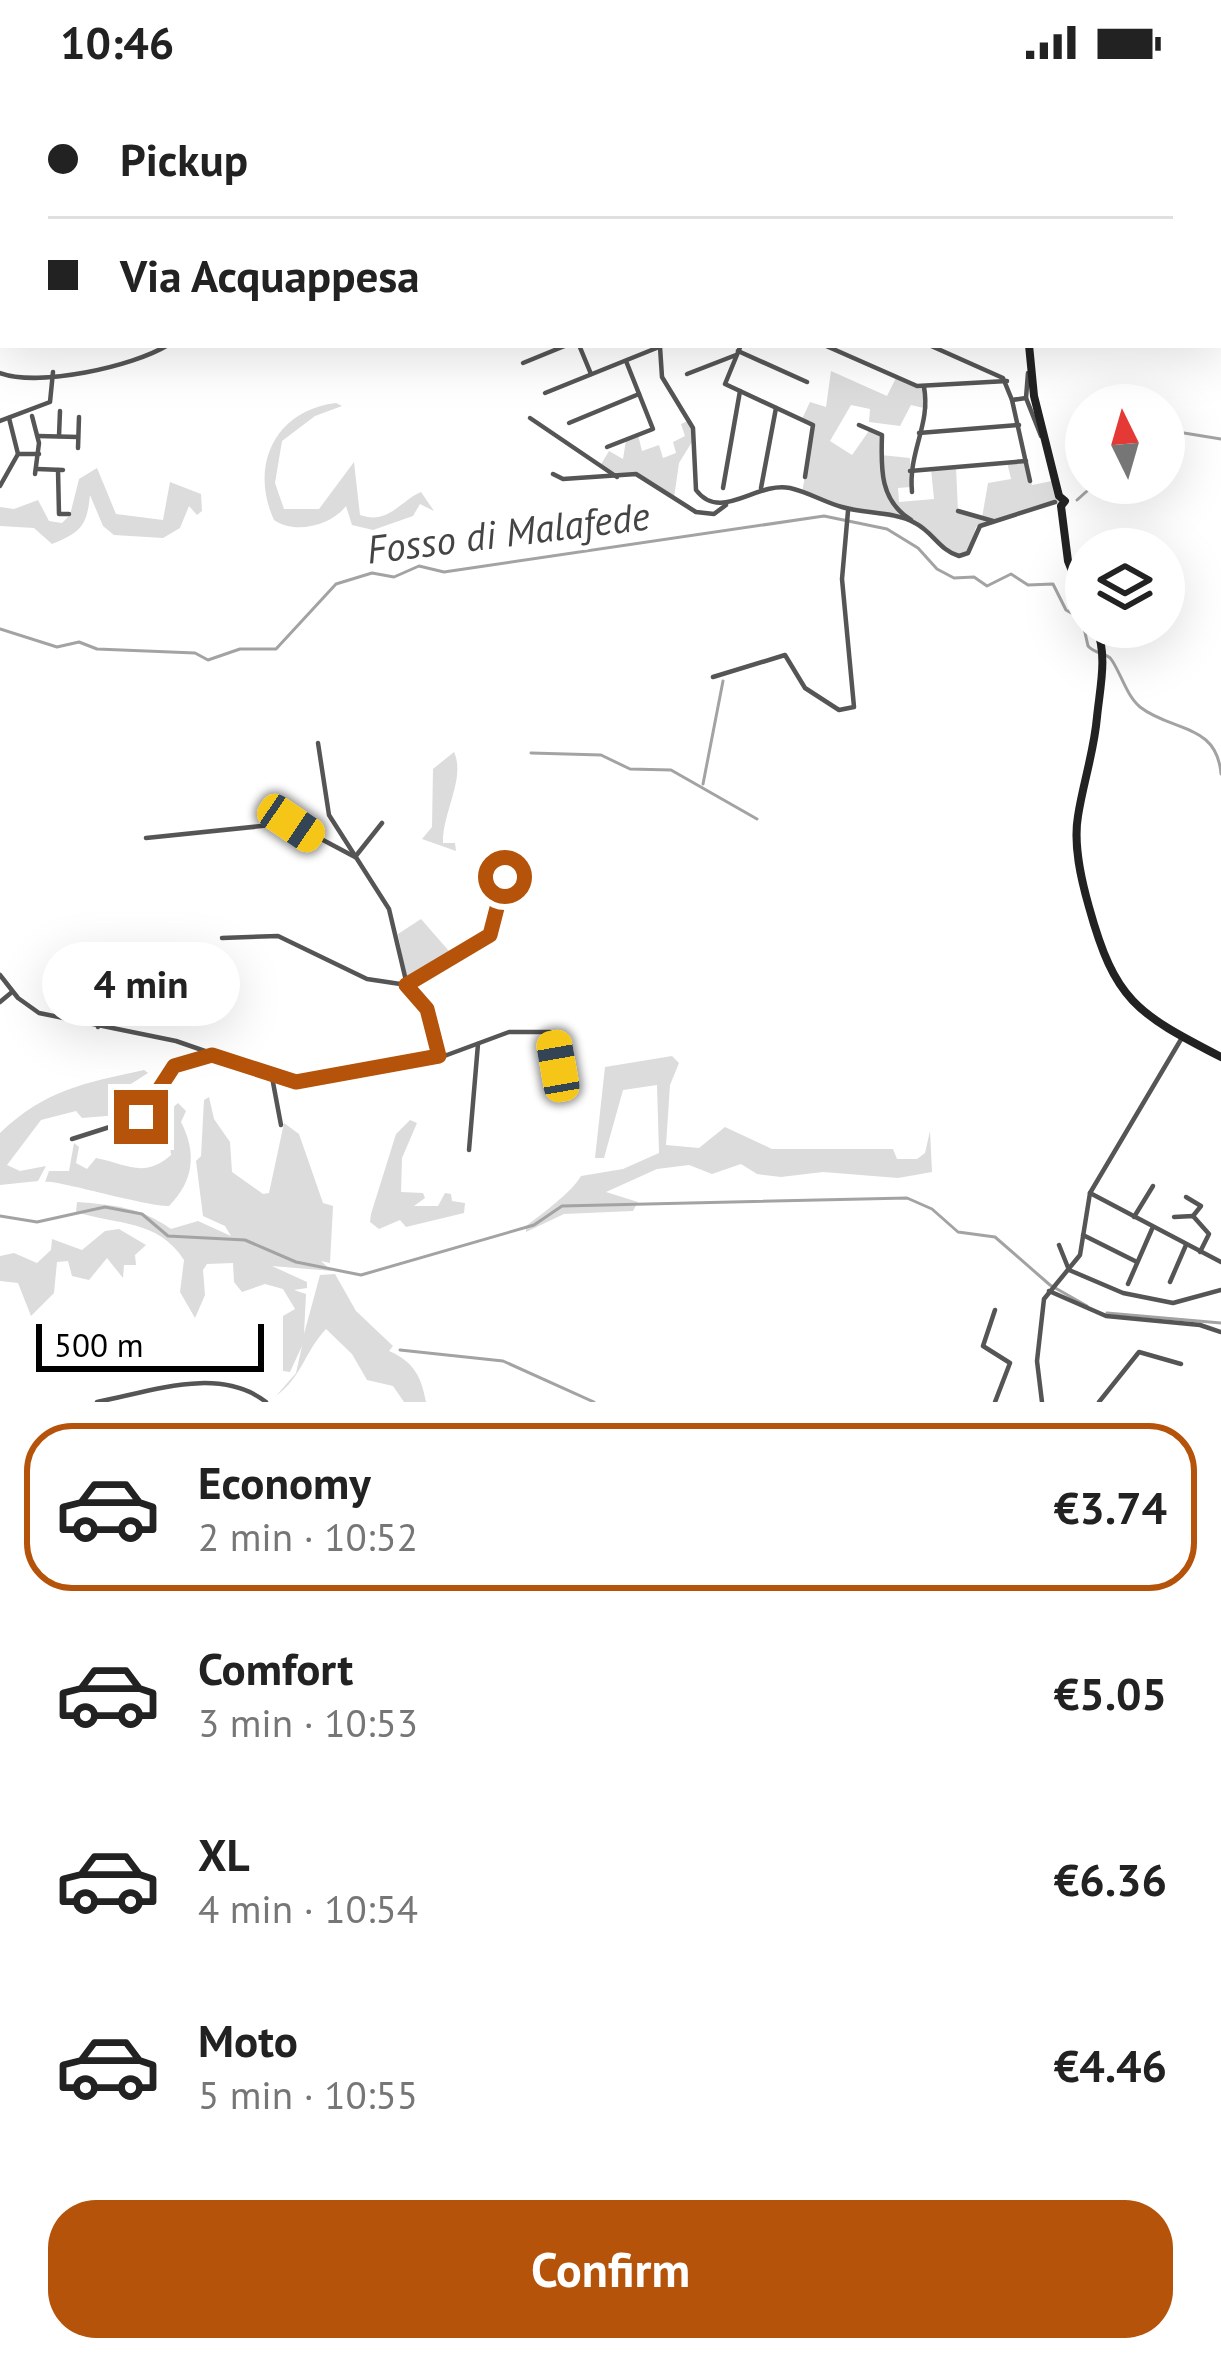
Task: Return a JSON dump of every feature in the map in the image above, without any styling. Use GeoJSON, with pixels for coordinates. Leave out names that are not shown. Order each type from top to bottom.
{"type":"FeatureCollection","features":[{"type":"Feature","properties":{"kind":"main road"},"geometry":{"type":"LineString","coordinates":[[1029,348],[1029,383],[1065,542]]}},
{"type":"Feature","properties":{"kind":"main road"},"geometry":{"type":"LineString","coordinates":[[1101,648],[1089,779],[1078,816],[1083,885],[1114,981],[1135,1006],[1221,1057]]}},
{"type":"Feature","properties":{"kind":"street"},"geometry":{"type":"LineString","coordinates":[[0,373],[88,373],[136,362],[162,348]]}},
{"type":"Feature","properties":{"kind":"street"},"geometry":{"type":"LineString","coordinates":[[523,363],[560,348]]}},
{"type":"Feature","properties":{"kind":"street"},"geometry":{"type":"LineString","coordinates":[[580,348],[591,374]]}},
{"type":"Feature","properties":{"kind":"street"},"geometry":{"type":"LineString","coordinates":[[545,393],[657,348]]}},
{"type":"Feature","properties":{"kind":"street"},"geometry":{"type":"LineString","coordinates":[[662,348],[662,376],[694,428],[696,490],[708,502],[725,505]]}},
{"type":"Feature","properties":{"kind":"street"},"geometry":{"type":"LineString","coordinates":[[831,348],[924,387],[997,378]]}},
{"type":"Feature","properties":{"kind":"street"},"geometry":{"type":"LineString","coordinates":[[935,348],[1007,382],[1030,481]]}},
{"type":"Feature","properties":{"kind":"street"},"geometry":{"type":"LineString","coordinates":[[687,374],[738,350]]}},
{"type":"Feature","properties":{"kind":"street"},"geometry":{"type":"LineString","coordinates":[[738,350],[807,382]]}},
{"type":"Feature","properties":{"kind":"street"},"geometry":{"type":"LineString","coordinates":[[738,350],[725,382],[814,426],[805,477]]}},
{"type":"Feature","properties":{"kind":"street"},"geometry":{"type":"LineString","coordinates":[[607,447],[653,428],[626,361]]}},
{"type":"Feature","properties":{"kind":"street"},"geometry":{"type":"LineString","coordinates":[[0,421],[52,400],[53,373]]}},
{"type":"Feature","properties":{"kind":"street"},"geometry":{"type":"LineString","coordinates":[[1029,383],[1026,398],[1048,452]]}},
{"type":"Feature","properties":{"kind":"street"},"geometry":{"type":"LineString","coordinates":[[911,492],[910,471],[928,412],[924,387]]}},
{"type":"Feature","properties":{"kind":"street"},"geometry":{"type":"LineString","coordinates":[[723,488],[740,392]]}},
{"type":"Feature","properties":{"kind":"street"},"geometry":{"type":"LineString","coordinates":[[569,423],[639,394]]}},
{"type":"Feature","properties":{"kind":"street"},"geometry":{"type":"LineString","coordinates":[[1012,400],[1026,398]]}},
{"type":"Feature","properties":{"kind":"street"},"geometry":{"type":"LineString","coordinates":[[761,488],[776,408]]}},
{"type":"Feature","properties":{"kind":"street"},"geometry":{"type":"LineString","coordinates":[[59,436],[60,411]]}},
{"type":"Feature","properties":{"kind":"street"},"geometry":{"type":"LineString","coordinates":[[32,416],[38,436],[36,471],[60,470],[59,514],[69,514]]}},
{"type":"Feature","properties":{"kind":"street"},"geometry":{"type":"LineString","coordinates":[[78,448],[79,417]]}},
{"type":"Feature","properties":{"kind":"street"},"geometry":{"type":"LineString","coordinates":[[0,487],[18,452],[9,418]]}},
{"type":"Feature","properties":{"kind":"street"},"geometry":{"type":"LineString","coordinates":[[530,418],[617,477]]}},
{"type":"Feature","properties":{"kind":"street"},"geometry":{"type":"LineString","coordinates":[[859,425],[882,434],[882,478],[896,510],[944,550],[959,556],[968,553],[976,530],[1058,502]]}},
{"type":"Feature","properties":{"kind":"street"},"geometry":{"type":"LineString","coordinates":[[919,433],[1019,425]]}},
{"type":"Feature","properties":{"kind":"street"},"geometry":{"type":"LineString","coordinates":[[38,436],[78,436]]}},
{"type":"Feature","properties":{"kind":"street"},"geometry":{"type":"LineString","coordinates":[[18,452],[39,452]]}},
{"type":"Feature","properties":{"kind":"street"},"geometry":{"type":"LineString","coordinates":[[910,471],[1026,461]]}},
{"type":"Feature","properties":{"kind":"street"},"geometry":{"type":"LineString","coordinates":[[553,474],[562,479],[638,475],[702,514],[715,514],[761,488],[795,490],[847,517],[916,523]]}},
{"type":"Feature","properties":{"kind":"street"},"geometry":{"type":"LineString","coordinates":[[958,511],[993,521]]}},
{"type":"Feature","properties":{"kind":"street"},"geometry":{"type":"LineString","coordinates":[[712,677],[785,655],[806,689],[839,710],[854,709],[842,579],[847,517]]}},
{"type":"Feature","properties":{"kind":"street"},"geometry":{"type":"LineString","coordinates":[[318,743],[328,813],[389,909],[406,985],[427,1009],[439,1056]]}},
{"type":"Feature","properties":{"kind":"street"},"geometry":{"type":"LineString","coordinates":[[146,838],[291,823],[355,857]]}},
{"type":"Feature","properties":{"kind":"street"},"geometry":{"type":"LineString","coordinates":[[355,857],[382,823]]}},
{"type":"Feature","properties":{"kind":"street"},"geometry":{"type":"LineString","coordinates":[[222,938],[278,935],[367,980],[406,985],[490,935],[505,877]]}},
{"type":"Feature","properties":{"kind":"street"},"geometry":{"type":"LineString","coordinates":[[98,1027],[112,974]]}},
{"type":"Feature","properties":{"kind":"street"},"geometry":{"type":"LineString","coordinates":[[0,975],[36,1012],[173,1040],[296,1082],[439,1056],[509,1032],[551,1033],[562,1092]]}},
{"type":"Feature","properties":{"kind":"street"},"geometry":{"type":"LineString","coordinates":[[0,1002],[12,992]]}},
{"type":"Feature","properties":{"kind":"street"},"geometry":{"type":"LineString","coordinates":[[1042,1402],[1037,1360],[1052,1288],[1081,1253],[1090,1193],[1183,1036]]}},
{"type":"Feature","properties":{"kind":"street"},"geometry":{"type":"LineString","coordinates":[[469,1150],[478,1044]]}},
{"type":"Feature","properties":{"kind":"street"},"geometry":{"type":"LineString","coordinates":[[72,1138],[141,1117],[174,1066],[212,1055]]}},
{"type":"Feature","properties":{"kind":"street"},"geometry":{"type":"LineString","coordinates":[[272,1076],[281,1125]]}},
{"type":"Feature","properties":{"kind":"street"},"geometry":{"type":"LineString","coordinates":[[1134,1217],[1153,1186]]}},
{"type":"Feature","properties":{"kind":"street"},"geometry":{"type":"LineString","coordinates":[[1090,1193],[1221,1262]]}},
{"type":"Feature","properties":{"kind":"street"},"geometry":{"type":"LineString","coordinates":[[1174,1217],[1193,1216],[1201,1206],[1186,1197]]}},
{"type":"Feature","properties":{"kind":"street"},"geometry":{"type":"LineString","coordinates":[[1193,1216],[1209,1234],[1200,1252]]}},
{"type":"Feature","properties":{"kind":"street"},"geometry":{"type":"LineString","coordinates":[[1128,1284],[1153,1227]]}},
{"type":"Feature","properties":{"kind":"street"},"geometry":{"type":"LineString","coordinates":[[1170,1282],[1200,1229]]}},
{"type":"Feature","properties":{"kind":"street"},"geometry":{"type":"LineString","coordinates":[[1083,1234],[1137,1262]]}},
{"type":"Feature","properties":{"kind":"street"},"geometry":{"type":"LineString","coordinates":[[1058,1245],[1070,1270],[1126,1294],[1184,1303],[1221,1290]]}},
{"type":"Feature","properties":{"kind":"street"},"geometry":{"type":"LineString","coordinates":[[1052,1288],[1103,1316],[1182,1320],[1221,1332]]}},
{"type":"Feature","properties":{"kind":"street"},"geometry":{"type":"LineString","coordinates":[[1182,1320],[1184,1303]]}},
{"type":"Feature","properties":{"kind":"street"},"geometry":{"type":"LineString","coordinates":[[995,1310],[983,1346],[1010,1364],[995,1402]]}},
{"type":"Feature","properties":{"kind":"street"},"geometry":{"type":"LineString","coordinates":[[1099,1402],[1138,1352],[1181,1364]]}},
{"type":"Feature","properties":{"kind":"street"},"geometry":{"type":"LineString","coordinates":[[97,1402],[197,1382],[241,1389],[266,1402]]}},
{"type":"Feature","properties":{"kind":"shaded area"},"geometry":{"type":"Polygon","coordinates":[[[831,371],[887,396],[896,378],[924,387],[928,409],[911,405],[900,426],[869,422],[870,409],[851,405],[830,441],[852,455],[871,428],[881,433],[881,455],[910,458],[911,487],[898,488],[899,502],[934,499],[931,469],[956,467],[958,511],[982,518],[988,483],[1011,479],[1007,462],[1026,461],[1032,485],[1057,480],[1065,499],[1058,506],[1055,503],[976,527],[968,553],[954,555],[916,523],[849,509],[802,492],[814,430],[802,419],[810,402],[826,407],[831,371]]]}},
{"type":"Feature","properties":{"kind":"shaded area"},"geometry":{"type":"Polygon","coordinates":[[[336,403],[342,406],[315,416],[282,441],[275,483],[284,509],[319,509],[354,462],[360,515],[386,514],[421,492],[434,511],[420,504],[413,516],[373,530],[352,525],[346,506],[313,526],[292,527],[274,520],[265,480],[273,444],[297,417],[336,403]]]}},
{"type":"Feature","properties":{"kind":"shaded area"},"geometry":{"type":"Polygon","coordinates":[[[690,420],[695,437],[679,463],[674,498],[637,474],[617,477],[600,466],[609,451],[623,459],[626,440],[638,435],[642,451],[659,445],[663,458],[676,453],[673,442],[685,436],[681,424],[690,420]]]}},
{"type":"Feature","properties":{"kind":"shaded area"},"geometry":{"type":"Polygon","coordinates":[[[97,468],[116,514],[163,520],[170,482],[201,494],[202,511],[197,515],[189,506],[180,528],[163,538],[114,535],[103,526],[90,495],[81,527],[52,544],[34,528],[0,526],[0,507],[14,509],[38,500],[49,521],[62,523],[70,515],[79,479],[97,468]]]}},
{"type":"Feature","properties":{"kind":"shaded area"},"geometry":{"type":"Polygon","coordinates":[[[454,752],[456,784],[443,843],[455,843],[456,851],[422,839],[432,827],[433,769],[454,752]]]}},
{"type":"Feature","properties":{"kind":"shaded area"},"geometry":{"type":"Polygon","coordinates":[[[421,919],[455,958],[407,981],[398,934],[421,919]]]}},
{"type":"Feature","properties":{"kind":"shaded area"},"geometry":{"type":"Polygon","coordinates":[[[672,1056],[679,1063],[670,1085],[666,1145],[699,1148],[725,1127],[772,1149],[893,1149],[897,1159],[917,1159],[925,1153],[930,1131],[932,1172],[898,1178],[823,1172],[781,1177],[757,1174],[741,1164],[712,1174],[689,1165],[657,1169],[606,1192],[638,1202],[633,1211],[564,1214],[526,1232],[526,1226],[581,1176],[623,1169],[659,1153],[657,1085],[623,1090],[604,1158],[595,1158],[605,1067],[672,1056]]]}},
{"type":"Feature","properties":{"kind":"shaded area"},"geometry":{"type":"Polygon","coordinates":[[[144,1070],[148,1073],[123,1089],[131,1114],[82,1118],[76,1111],[41,1120],[7,1165],[20,1171],[46,1166],[38,1181],[0,1185],[0,1133],[17,1118],[66,1090],[144,1070]]]}},
{"type":"Feature","properties":{"kind":"shaded area"},"geometry":{"type":"Polygon","coordinates":[[[209,1097],[214,1119],[230,1142],[232,1172],[263,1194],[269,1193],[284,1123],[299,1134],[323,1203],[333,1206],[330,1263],[321,1261],[332,1271],[272,1266],[307,1282],[307,1288],[294,1290],[306,1294],[304,1334],[320,1275],[335,1274],[356,1311],[393,1346],[389,1351],[415,1371],[426,1402],[404,1402],[393,1386],[367,1380],[352,1354],[326,1329],[292,1381],[276,1396],[296,1373],[302,1346],[290,1372],[283,1371],[283,1316],[295,1309],[283,1289],[265,1284],[242,1292],[234,1282],[233,1263],[207,1264],[203,1270],[205,1295],[195,1318],[180,1292],[184,1260],[174,1247],[149,1230],[76,1212],[77,1202],[115,1206],[171,1229],[198,1221],[231,1236],[225,1226],[203,1216],[196,1161],[201,1156],[204,1100],[209,1097]]]}},
{"type":"Feature","properties":{"kind":"shaded area"},"geometry":{"type":"Polygon","coordinates":[[[178,1103],[186,1111],[181,1122],[191,1156],[184,1187],[169,1206],[45,1182],[49,1171],[69,1171],[74,1143],[79,1147],[76,1163],[87,1169],[96,1158],[135,1168],[161,1162],[171,1155],[167,1113],[178,1103]]]}},
{"type":"Feature","properties":{"kind":"shaded area"},"geometry":{"type":"Polygon","coordinates":[[[410,1120],[417,1123],[402,1158],[401,1192],[423,1193],[425,1198],[414,1206],[438,1206],[445,1193],[451,1194],[452,1201],[465,1203],[464,1213],[406,1227],[400,1220],[379,1229],[370,1222],[371,1214],[396,1134],[410,1120]]]}},
{"type":"Feature","properties":{"kind":"shaded area"},"geometry":{"type":"Polygon","coordinates":[[[119,1229],[146,1245],[135,1255],[136,1265],[124,1265],[123,1278],[107,1258],[89,1280],[72,1276],[68,1261],[57,1262],[54,1293],[31,1316],[18,1283],[0,1281],[0,1256],[14,1253],[37,1263],[51,1250],[52,1239],[82,1250],[105,1231],[119,1229]]]}},
{"type":"Feature","properties":{"kind":"waterway"},"geometry":{"type":"LineString","coordinates":[[1185,433],[1221,439]]}},
{"type":"Feature","properties":{"kind":"waterway","name":"Fosso di Malafede"},"geometry":{"type":"LineString","coordinates":[[0,629],[57,647],[79,642],[97,649],[195,653],[208,660],[240,649],[276,649],[336,584],[372,573],[394,577],[419,566],[444,572],[824,516],[887,529],[954,578],[974,577],[987,586],[1011,574],[1028,585],[1053,584],[1066,610],[1082,619],[1088,646],[1111,659],[1135,702],[1202,737],[1218,758],[1221,774]]}},
{"type":"Feature","properties":{"kind":"waterway"},"geometry":{"type":"LineString","coordinates":[[703,784],[723,681]]}},
{"type":"Feature","properties":{"kind":"waterway"},"geometry":{"type":"LineString","coordinates":[[531,753],[601,755],[630,769],[671,770],[757,819]]}},
{"type":"Feature","properties":{"kind":"waterway"},"geometry":{"type":"LineString","coordinates":[[0,1216],[37,1222],[105,1207],[142,1214],[168,1236],[245,1240],[296,1262],[361,1275],[534,1225],[562,1206],[907,1198],[932,1209],[958,1232],[995,1237],[1050,1285],[1087,1306]]}},
{"type":"Feature","properties":{"kind":"waterway"},"geometry":{"type":"LineString","coordinates":[[1107,1313],[1221,1323]]}},
{"type":"Feature","properties":{"kind":"waterway"},"geometry":{"type":"LineString","coordinates":[[400,1350],[503,1361],[594,1402]]}},
{"type":"Feature","properties":{"kind":"route"},"geometry":{"type":"LineString","coordinates":[[141,1117],[155,1102],[174,1066],[212,1055],[296,1082],[439,1056],[427,1009],[406,985],[490,935],[505,877]]}}]}
